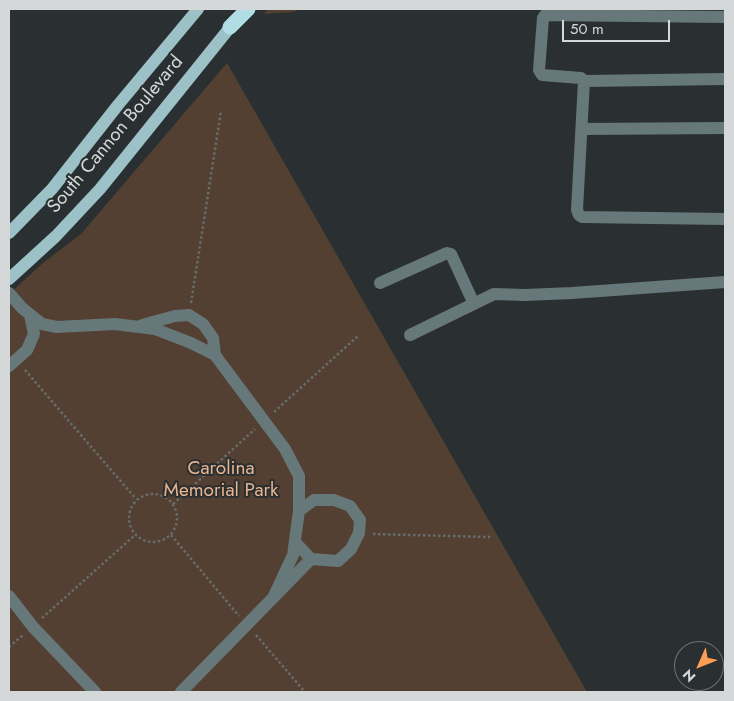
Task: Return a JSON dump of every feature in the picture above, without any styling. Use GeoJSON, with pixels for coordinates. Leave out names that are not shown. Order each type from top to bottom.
{"type":"FeatureCollection","features":[{"type":"Feature","properties":{"kind":"highway"},"geometry":{"type":"LineString","coordinates":[[230,27],[246,9]]}},
{"type":"Feature","properties":{"kind":"main road","name":"South Cannon Boulevard"},"geometry":{"type":"LineString","coordinates":[[9,233],[52,189],[118,105],[198,9]]}},
{"type":"Feature","properties":{"kind":"main road","name":"South Cannon Boulevard"},"geometry":{"type":"LineString","coordinates":[[9,279],[56,236],[85,206],[230,27]]}},
{"type":"Feature","properties":{"kind":"lane"},"geometry":{"type":"LineString","coordinates":[[725,17],[545,15],[543,18],[539,70],[542,75],[581,78],[584,81],[725,79]]}},
{"type":"Feature","properties":{"kind":"lane"},"geometry":{"type":"LineString","coordinates":[[584,81],[577,210],[582,217],[725,219]]}},
{"type":"Feature","properties":{"kind":"lane"},"geometry":{"type":"LineString","coordinates":[[582,129],[725,128]]}},
{"type":"Feature","properties":{"kind":"lane"},"geometry":{"type":"LineString","coordinates":[[380,283],[447,253],[451,254],[474,304]]}},
{"type":"Feature","properties":{"kind":"lane"},"geometry":{"type":"LineString","coordinates":[[410,335],[494,294],[572,293],[725,282]]}},
{"type":"Feature","properties":{"kind":"lane"},"geometry":{"type":"LineString","coordinates":[[9,293],[42,324],[57,328],[116,324],[155,329],[191,342],[215,355],[284,449],[299,476],[299,511],[293,555],[273,598]]}},
{"type":"Feature","properties":{"kind":"lane"},"geometry":{"type":"LineString","coordinates":[[12,363],[27,350],[34,334],[30,314]]}},
{"type":"Feature","properties":{"kind":"lane"},"geometry":{"type":"LineString","coordinates":[[135,327],[176,316],[189,315],[204,324],[213,338],[215,355]]}},
{"type":"Feature","properties":{"kind":"lane"},"geometry":{"type":"LineString","coordinates":[[295,542],[311,559],[338,561],[351,549],[359,533],[360,520],[350,506],[334,500],[314,500],[299,511]]}},
{"type":"Feature","properties":{"kind":"lane"},"geometry":{"type":"LineString","coordinates":[[182,692],[311,559]]}},
{"type":"Feature","properties":{"kind":"lane"},"geometry":{"type":"LineString","coordinates":[[9,596],[33,626],[95,692]]}},
{"type":"Feature","properties":{"kind":"path"},"geometry":{"type":"LineString","coordinates":[[189,315],[221,112]]}},
{"type":"Feature","properties":{"kind":"path"},"geometry":{"type":"LineString","coordinates":[[12,363],[136,499]]}},
{"type":"Feature","properties":{"kind":"path"},"geometry":{"type":"LineString","coordinates":[[160,494],[173,504],[177,520],[171,535],[164,540],[149,542],[135,535],[128,521],[131,506],[136,499],[144,495],[160,494]]}},
{"type":"Feature","properties":{"kind":"path"},"geometry":{"type":"LineString","coordinates":[[359,533],[490,537]]}},
{"type":"Feature","properties":{"kind":"path"},"geometry":{"type":"LineString","coordinates":[[9,647],[135,535]]}},
{"type":"Feature","properties":{"kind":"green space"},"geometry":{"type":"Polygon","coordinates":[[[268,9],[300,9],[293,12],[264,14],[268,9]]]}},
{"type":"Feature","properties":{"kind":"green space","name":"Carolina Memorial Park"},"geometry":{"type":"Polygon","coordinates":[[[227,63],[587,692],[9,692],[9,294],[43,263],[81,234],[227,63]]]}}]}
